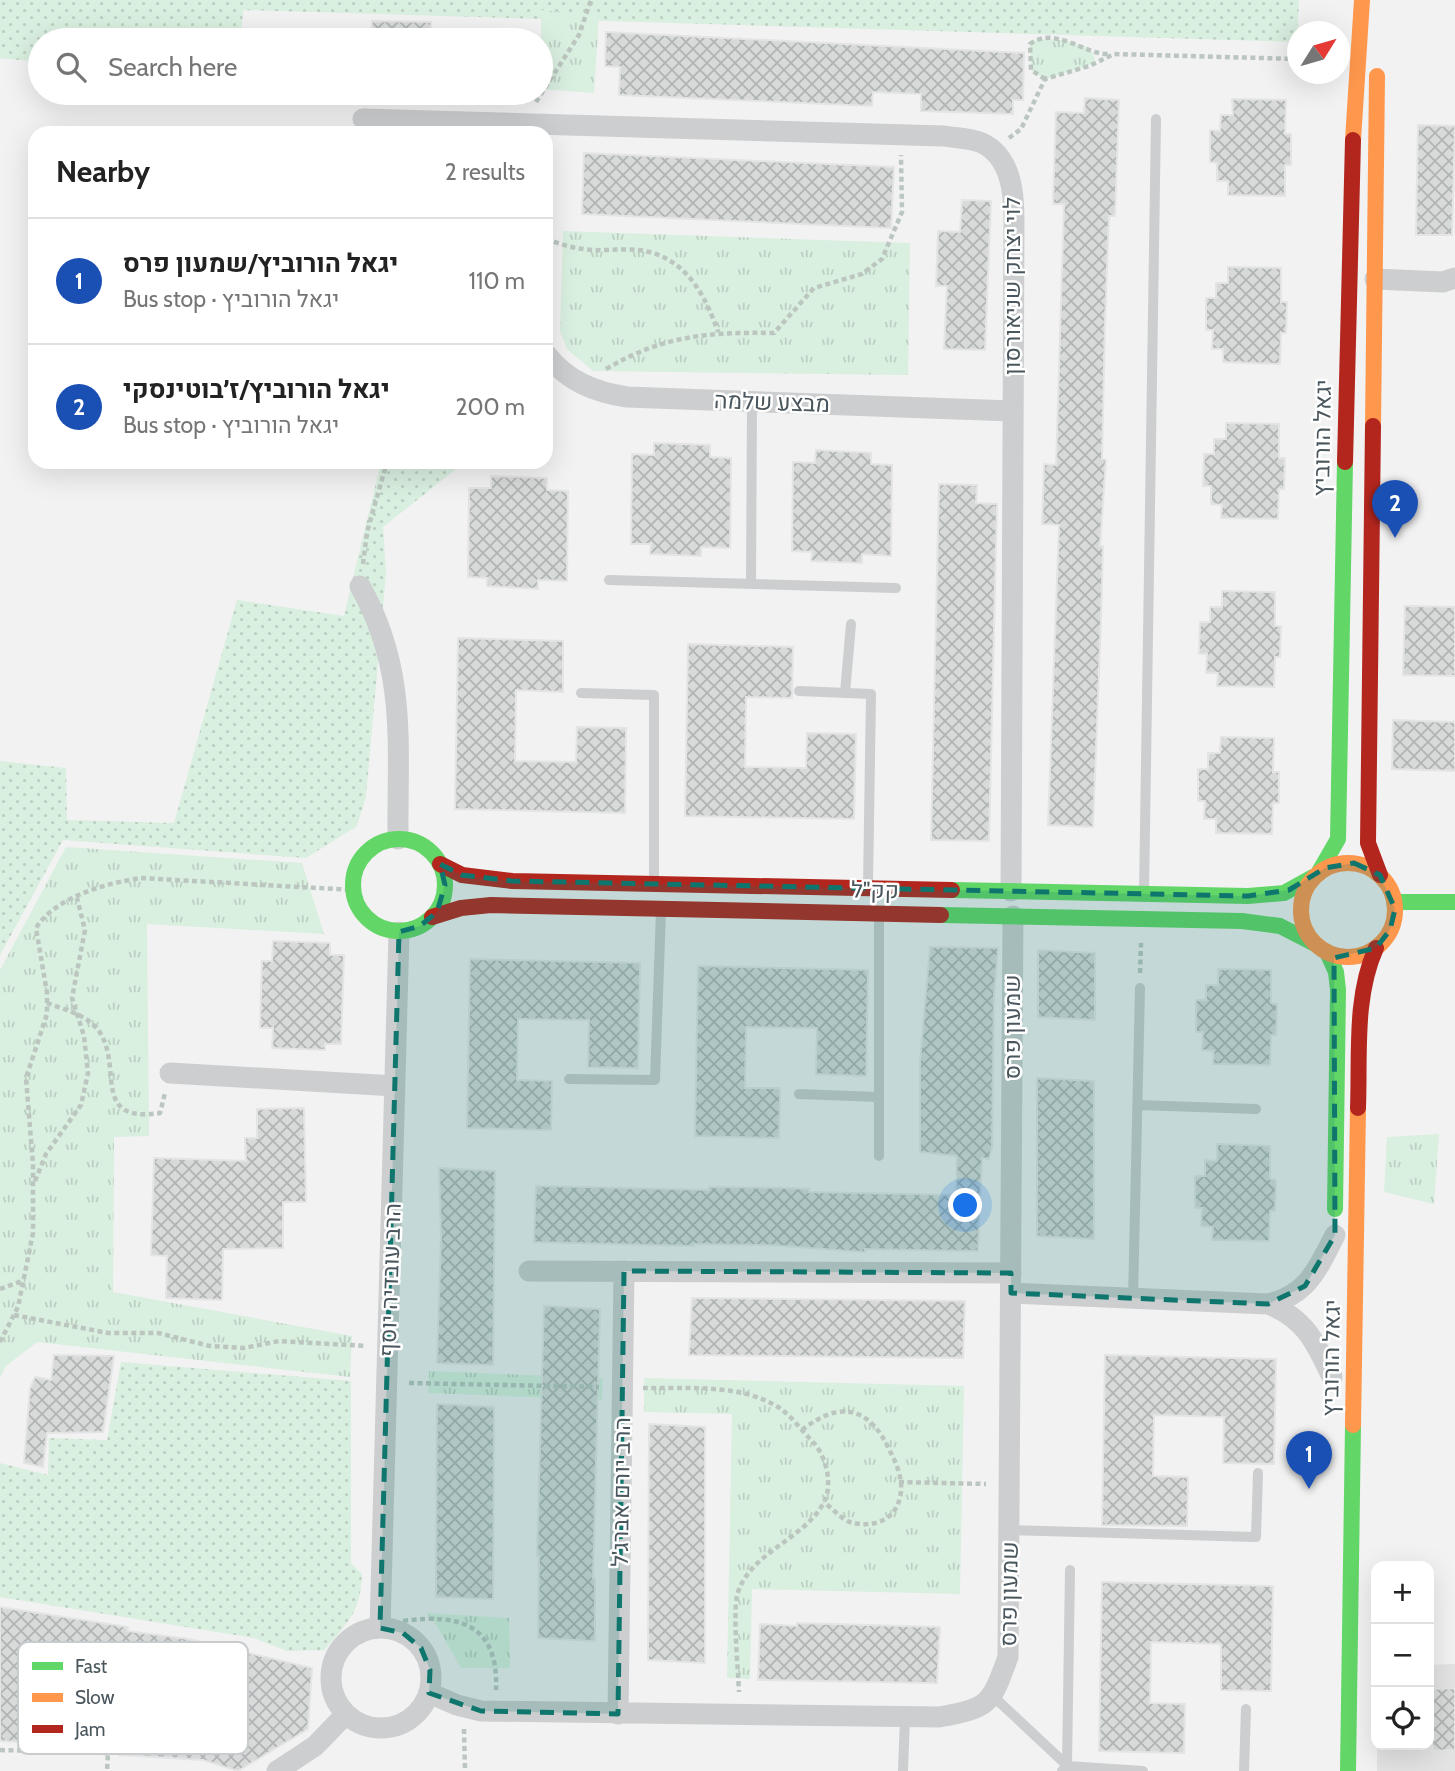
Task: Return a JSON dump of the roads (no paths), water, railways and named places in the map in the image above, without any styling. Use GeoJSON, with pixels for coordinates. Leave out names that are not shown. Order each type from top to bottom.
{"type":"FeatureCollection","features":[{"type":"Feature","properties":{"kind":"main road","name":"יגאל הורוביץ"},"geometry":{"type":"LineString","coordinates":[[1316,874],[1331,856],[1338,839],[1349,210],[1362,0]]}},
{"type":"Feature","properties":{"kind":"main road"},"geometry":{"type":"LineString","coordinates":[[1377,56],[1368,843],[1394,902],[1390,930],[1376,947],[1356,956],[1321,948],[1306,932],[1300,910],[1302,896],[1316,874],[1347,862],[1368,867],[1380,875]]}},
{"type":"Feature","properties":{"kind":"main road"},"geometry":{"type":"LineString","coordinates":[[398,839],[419,844],[439,864],[444,892],[432,917],[414,929],[399,932],[386,930],[369,921],[358,908],[353,890],[353,876],[362,857],[378,844],[398,839]]}},
{"type":"Feature","properties":{"kind":"main road","name":"קק\"ל"},"geometry":{"type":"LineString","coordinates":[[439,864],[455,873],[483,879],[1144,894],[1268,895],[1295,888],[1316,874]]}},
{"type":"Feature","properties":{"kind":"main road"},"geometry":{"type":"LineString","coordinates":[[1394,902],[1455,902]]}},
{"type":"Feature","properties":{"kind":"main road","name":"קק\"ל"},"geometry":{"type":"LineString","coordinates":[[432,917],[461,908],[491,905],[1263,922],[1287,929],[1321,948]]}},
{"type":"Feature","properties":{"kind":"main road","name":"יגאל הורוביץ"},"geometry":{"type":"LineString","coordinates":[[1348,1771],[1356,1186],[1362,994],[1366,970],[1376,947]]}},
{"type":"Feature","properties":{"kind":"main road","name":"יגאל הורוביץ"},"geometry":{"type":"LineString","coordinates":[[1321,948],[1336,972],[1338,990],[1334,1272]]}},
{"type":"Feature","properties":{"kind":"main road","name":"יגאל הורוביץ"},"geometry":{"type":"LineString","coordinates":[[1332,1384],[1333,1337]]}},
{"type":"Feature","properties":{"kind":"street"},"geometry":{"type":"LineString","coordinates":[[363,119],[477,126]]}},
{"type":"Feature","properties":{"kind":"street","name":"לוי יצחק שניאורסון"},"geometry":{"type":"LineString","coordinates":[[553,129],[944,136],[982,143],[1003,161],[1013,190],[1010,891]]}},
{"type":"Feature","properties":{"kind":"street"},"geometry":{"type":"LineString","coordinates":[[1375,279],[1443,282],[1455,278]]}},
{"type":"Feature","properties":{"kind":"street","name":"מבצע שלמה"},"geometry":{"type":"LineString","coordinates":[[553,361],[562,371],[592,390],[627,397],[1012,411]]}},
{"type":"Feature","properties":{"kind":"street"},"geometry":{"type":"LineString","coordinates":[[360,586],[385,638],[394,675],[398,839]]}},
{"type":"Feature","properties":{"kind":"street","name":"שמעון פרס"},"geometry":{"type":"LineString","coordinates":[[994,1698],[1008,1657],[1013,916]]}},
{"type":"Feature","properties":{"kind":"street","name":"הרב עובדיה יוסף"},"geometry":{"type":"LineString","coordinates":[[380,1628],[399,932]]}},
{"type":"Feature","properties":{"kind":"street"},"geometry":{"type":"LineString","coordinates":[[170,1073],[395,1086]]}},
{"type":"Feature","properties":{"kind":"street"},"geometry":{"type":"LineString","coordinates":[[529,1271],[624,1271],[1011,1283],[1133,1298],[1268,1304],[1293,1295],[1310,1281],[1335,1235]]}},
{"type":"Feature","properties":{"kind":"street","name":"הרב יורם אברג'ל"},"geometry":{"type":"LineString","coordinates":[[618,1714],[624,1271]]}},
{"type":"Feature","properties":{"kind":"street"},"geometry":{"type":"LineString","coordinates":[[1268,1304],[1289,1314],[1306,1328],[1332,1384]]}},
{"type":"Feature","properties":{"kind":"street"},"geometry":{"type":"LineString","coordinates":[[380,1628],[402,1633],[421,1648],[430,1670],[429,1693],[417,1713],[397,1726],[366,1726],[346,1714],[337,1702],[331,1686],[333,1663],[351,1638],[365,1630],[380,1628]]}},
{"type":"Feature","properties":{"kind":"street"},"geometry":{"type":"LineString","coordinates":[[429,1693],[464,1707],[494,1711],[905,1717],[939,1717],[971,1711],[994,1698]]}},
{"type":"Feature","properties":{"kind":"street"},"geometry":{"type":"LineString","coordinates":[[284,1770],[315,1746],[346,1714]]}},
{"type":"Feature","properties":{"kind":"lane"},"geometry":{"type":"LineString","coordinates":[[1144,894],[1156,119]]}},
{"type":"Feature","properties":{"kind":"lane"},"geometry":{"type":"LineString","coordinates":[[751,584],[752,402]]}},
{"type":"Feature","properties":{"kind":"lane"},"geometry":{"type":"LineString","coordinates":[[609,580],[896,588]]}},
{"type":"Feature","properties":{"kind":"lane"},"geometry":{"type":"LineString","coordinates":[[845,693],[851,624]]}},
{"type":"Feature","properties":{"kind":"lane"},"geometry":{"type":"LineString","coordinates":[[799,691],[871,694],[868,888]]}},
{"type":"Feature","properties":{"kind":"lane"},"geometry":{"type":"LineString","coordinates":[[582,692],[654,695],[654,884]]}},
{"type":"Feature","properties":{"kind":"lane"},"geometry":{"type":"LineString","coordinates":[[569,1079],[655,1080],[661,908]]}},
{"type":"Feature","properties":{"kind":"lane"},"geometry":{"type":"LineString","coordinates":[[879,913],[879,1156]]}},
{"type":"Feature","properties":{"kind":"lane"},"geometry":{"type":"LineString","coordinates":[[1133,1298],[1140,988]]}},
{"type":"Feature","properties":{"kind":"lane"},"geometry":{"type":"LineString","coordinates":[[799,1094],[878,1097]]}},
{"type":"Feature","properties":{"kind":"lane"},"geometry":{"type":"LineString","coordinates":[[1137,1105],[1256,1109]]}},
{"type":"Feature","properties":{"kind":"lane"},"geometry":{"type":"LineString","coordinates":[[1009,1530],[1256,1537],[1258,1473]]}},
{"type":"Feature","properties":{"kind":"lane"},"geometry":{"type":"LineString","coordinates":[[1067,1769],[1070,1570]]}},
{"type":"Feature","properties":{"kind":"lane"},"geometry":{"type":"LineString","coordinates":[[994,1698],[1067,1769],[1143,1771]]}},
{"type":"Feature","properties":{"kind":"lane"},"geometry":{"type":"LineString","coordinates":[[1244,1771],[1247,1709]]}},
{"type":"Feature","properties":{"kind":"lane"},"geometry":{"type":"LineString","coordinates":[[903,1771],[905,1717]]}},
{"type":"Feature","properties":{"kind":"place","name":"יגאל הורוביץ/ז׳בוטינסקי"},"geometry":{"type":"Point","coordinates":[1395,538]}},
{"type":"Feature","properties":{"kind":"place","name":"יגאל הורוביץ/שמעון פרס"},"geometry":{"type":"Point","coordinates":[1309,1489]}}]}
